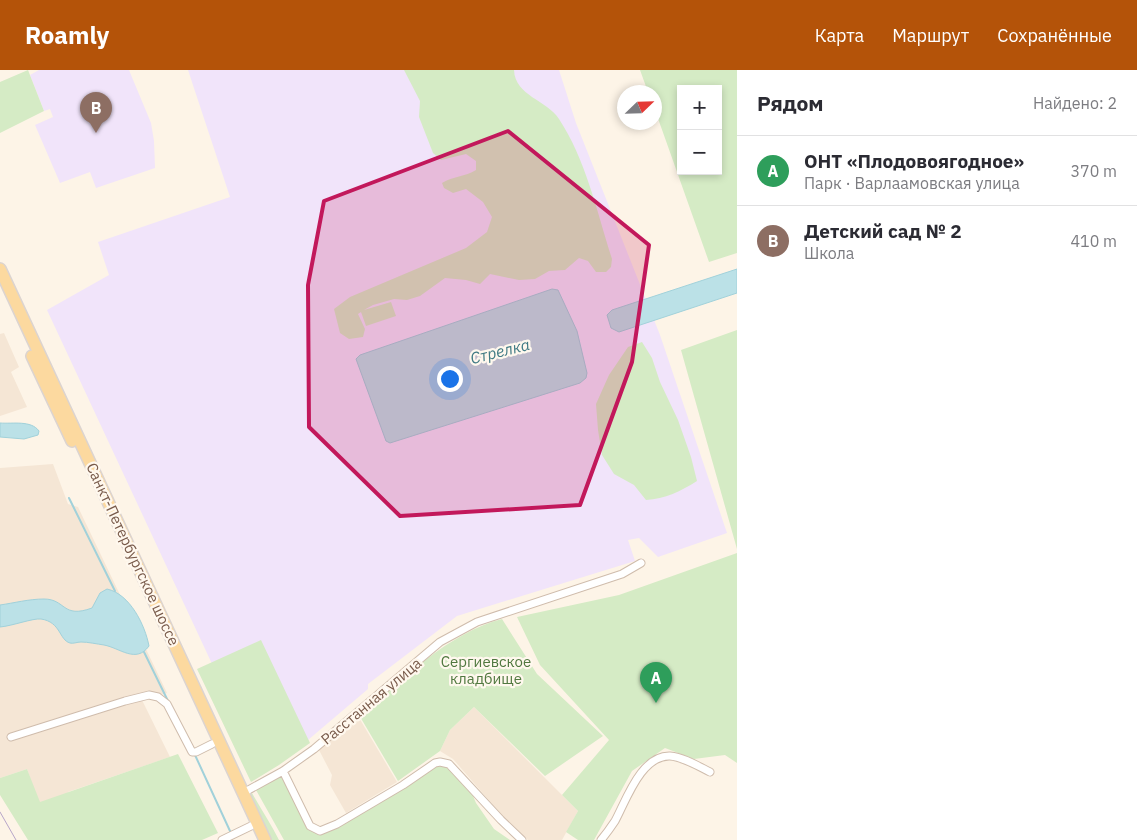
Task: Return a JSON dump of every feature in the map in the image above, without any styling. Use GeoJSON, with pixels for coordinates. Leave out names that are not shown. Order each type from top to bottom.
{"type":"FeatureCollection","features":[{"type":"Feature","properties":{"kind":"main road","name":"Санкт-Петербургское шоссе"},"geometry":{"type":"LineString","coordinates":[[0,269],[265,840]]}},
{"type":"Feature","properties":{"kind":"main road","name":"Санкт-Петербургское шоссе"},"geometry":{"type":"LineString","coordinates":[[0,286],[257,840]]}},
{"type":"Feature","properties":{"kind":"street","name":"Расстанная улица"},"geometry":{"type":"LineString","coordinates":[[244,793],[283,771],[314,749],[434,647],[456,632],[493,616],[622,574],[641,563]]}},
{"type":"Feature","properties":{"kind":"street"},"geometry":{"type":"LineString","coordinates":[[11,737],[149,695],[158,697],[167,704],[192,752],[212,744]]}},
{"type":"Feature","properties":{"kind":"street"},"geometry":{"type":"LineString","coordinates":[[602,840],[614,822],[630,788],[649,764],[658,758],[670,756],[710,772]]}},
{"type":"Feature","properties":{"kind":"street"},"geometry":{"type":"LineString","coordinates":[[283,771],[310,826],[320,831],[337,824],[431,765],[445,762],[522,840]]}},
{"type":"Feature","properties":{"kind":"street"},"geometry":{"type":"LineString","coordinates":[[222,840],[251,826]]}},
{"type":"Feature","properties":{"kind":"highlighted area"},"geometry":{"type":"Polygon","coordinates":[[[508,131],[649,245],[632,362],[580,505],[400,516],[309,427],[308,285],[324,201],[508,131]]]}},
{"type":"Feature","properties":{"kind":"shaded area"},"geometry":{"type":"Polygon","coordinates":[[[39,70],[129,70],[151,123],[155,168],[96,188],[90,172],[60,183],[35,125],[53,117],[50,109],[44,111],[30,75],[39,70]]]}},
{"type":"Feature","properties":{"kind":"shaded area"},"geometry":{"type":"Polygon","coordinates":[[[188,70],[559,70],[576,123],[660,335],[727,533],[658,557],[639,538],[628,540],[635,561],[457,616],[368,684],[368,689],[308,740],[262,771],[47,310],[109,275],[98,242],[230,197],[188,70]]]}},
{"type":"Feature","properties":{"kind":"shaded area"},"geometry":{"type":"Polygon","coordinates":[[[4,333],[19,367],[11,372],[27,407],[0,416],[0,334],[4,333]]]}},
{"type":"Feature","properties":{"kind":"shaded area"},"geometry":{"type":"Polygon","coordinates":[[[53,464],[68,504],[78,507],[167,693],[142,700],[170,757],[68,792],[52,840],[27,769],[0,778],[0,468],[53,464]]]}},
{"type":"Feature","properties":{"kind":"shaded area"},"geometry":{"type":"Polygon","coordinates":[[[474,707],[578,811],[562,840],[528,840],[506,820],[453,759],[440,751],[450,730],[474,707]]]}},
{"type":"Feature","properties":{"kind":"shaded area"},"geometry":{"type":"Polygon","coordinates":[[[358,716],[397,782],[346,813],[330,785],[332,775],[319,750],[358,716]]]}},
{"type":"Feature","properties":{"kind":"green space"},"geometry":{"type":"Polygon","coordinates":[[[28,70],[44,111],[0,133],[0,82],[28,70]]]}},
{"type":"Feature","properties":{"kind":"green space"},"geometry":{"type":"Polygon","coordinates":[[[404,70],[514,70],[520,86],[559,119],[577,152],[612,259],[611,267],[606,272],[596,272],[588,261],[579,258],[565,270],[549,271],[535,279],[519,280],[490,274],[480,284],[466,280],[445,278],[420,296],[407,300],[394,299],[373,305],[364,310],[391,302],[396,316],[366,326],[361,312],[358,314],[365,329],[363,337],[349,339],[340,333],[334,309],[350,297],[466,248],[487,232],[492,217],[483,202],[466,189],[453,193],[444,188],[442,183],[476,170],[476,161],[466,154],[441,160],[433,153],[419,117],[420,101],[404,70]]]}},
{"type":"Feature","properties":{"kind":"green space"},"geometry":{"type":"Polygon","coordinates":[[[640,70],[737,70],[737,253],[709,262],[678,175],[722,175],[722,85],[677,85],[677,172],[662,130],[662,85],[645,85],[640,70]]]}},
{"type":"Feature","properties":{"kind":"green space"},"geometry":{"type":"Polygon","coordinates":[[[737,330],[737,549],[681,350],[737,330]]]}},
{"type":"Feature","properties":{"kind":"green space"},"geometry":{"type":"Polygon","coordinates":[[[642,342],[652,358],[660,382],[678,420],[697,481],[673,494],[646,500],[634,485],[614,474],[602,455],[596,404],[609,375],[628,347],[642,342]]]}},
{"type":"Feature","properties":{"kind":"green space"},"geometry":{"type":"Polygon","coordinates":[[[737,553],[737,763],[725,755],[694,759],[665,748],[632,771],[594,840],[578,840],[566,832],[578,811],[562,795],[609,740],[540,665],[517,617],[619,595],[737,553]]]}},
{"type":"Feature","properties":{"kind":"green space","name":"Сергиевское кладбище"},"geometry":{"type":"Polygon","coordinates":[[[502,619],[537,674],[603,736],[545,776],[474,707],[450,730],[440,751],[398,781],[359,715],[426,659],[445,646],[483,625],[502,619]]]}},
{"type":"Feature","properties":{"kind":"green space"},"geometry":{"type":"Polygon","coordinates":[[[261,640],[310,743],[251,782],[197,669],[261,640]]]}},
{"type":"Feature","properties":{"kind":"green space"},"geometry":{"type":"Polygon","coordinates":[[[178,754],[218,833],[202,840],[28,840],[0,795],[0,778],[27,769],[40,802],[178,754]]]}},
{"type":"Feature","properties":{"kind":"green space"},"geometry":{"type":"Polygon","coordinates":[[[441,765],[448,767],[471,791],[476,803],[494,829],[510,840],[284,840],[256,790],[281,775],[308,827],[323,834],[382,801],[434,767],[441,765]]]}},
{"type":"Feature","properties":{"kind":"green space"},"geometry":{"type":"Polygon","coordinates":[[[252,793],[279,840],[270,840],[250,795],[252,793]]]}},
{"type":"Feature","properties":{"kind":"water"},"geometry":{"type":"Polygon","coordinates":[[[737,269],[737,293],[619,332],[611,328],[607,315],[612,310],[737,269]]]}},
{"type":"Feature","properties":{"kind":"water","name":"Стрелка"},"geometry":{"type":"Polygon","coordinates":[[[552,289],[558,290],[577,331],[587,373],[586,378],[580,383],[390,443],[386,441],[356,359],[360,355],[552,289]]]}},
{"type":"Feature","properties":{"kind":"water"},"geometry":{"type":"Polygon","coordinates":[[[0,423],[31,425],[39,431],[38,435],[24,439],[0,437],[0,423]]]}},
{"type":"Feature","properties":{"kind":"water"},"geometry":{"type":"Polygon","coordinates":[[[107,589],[123,597],[140,620],[149,646],[139,654],[128,653],[104,645],[84,642],[70,643],[66,641],[56,627],[48,621],[41,619],[0,627],[0,605],[44,599],[57,602],[69,610],[82,611],[92,608],[100,593],[107,589]]]}},
{"type":"Feature","properties":{"kind":"waterway"},"geometry":{"type":"LineString","coordinates":[[69,498],[115,591]]}},
{"type":"Feature","properties":{"kind":"waterway"},"geometry":{"type":"LineString","coordinates":[[144,652],[168,701]]}},
{"type":"Feature","properties":{"kind":"waterway"},"geometry":{"type":"LineString","coordinates":[[195,755],[230,831]]}},
{"type":"Feature","properties":{"kind":"tram line"},"geometry":{"type":"LineString","coordinates":[[0,812],[16,840]]}},
{"type":"Feature","properties":{"kind":"place","name":"Детский сад № 2"},"geometry":{"type":"Point","coordinates":[96,133]}},
{"type":"Feature","properties":{"kind":"place","name":"ОНТ «Плодовоягодное»"},"geometry":{"type":"Point","coordinates":[656,703]}}]}
